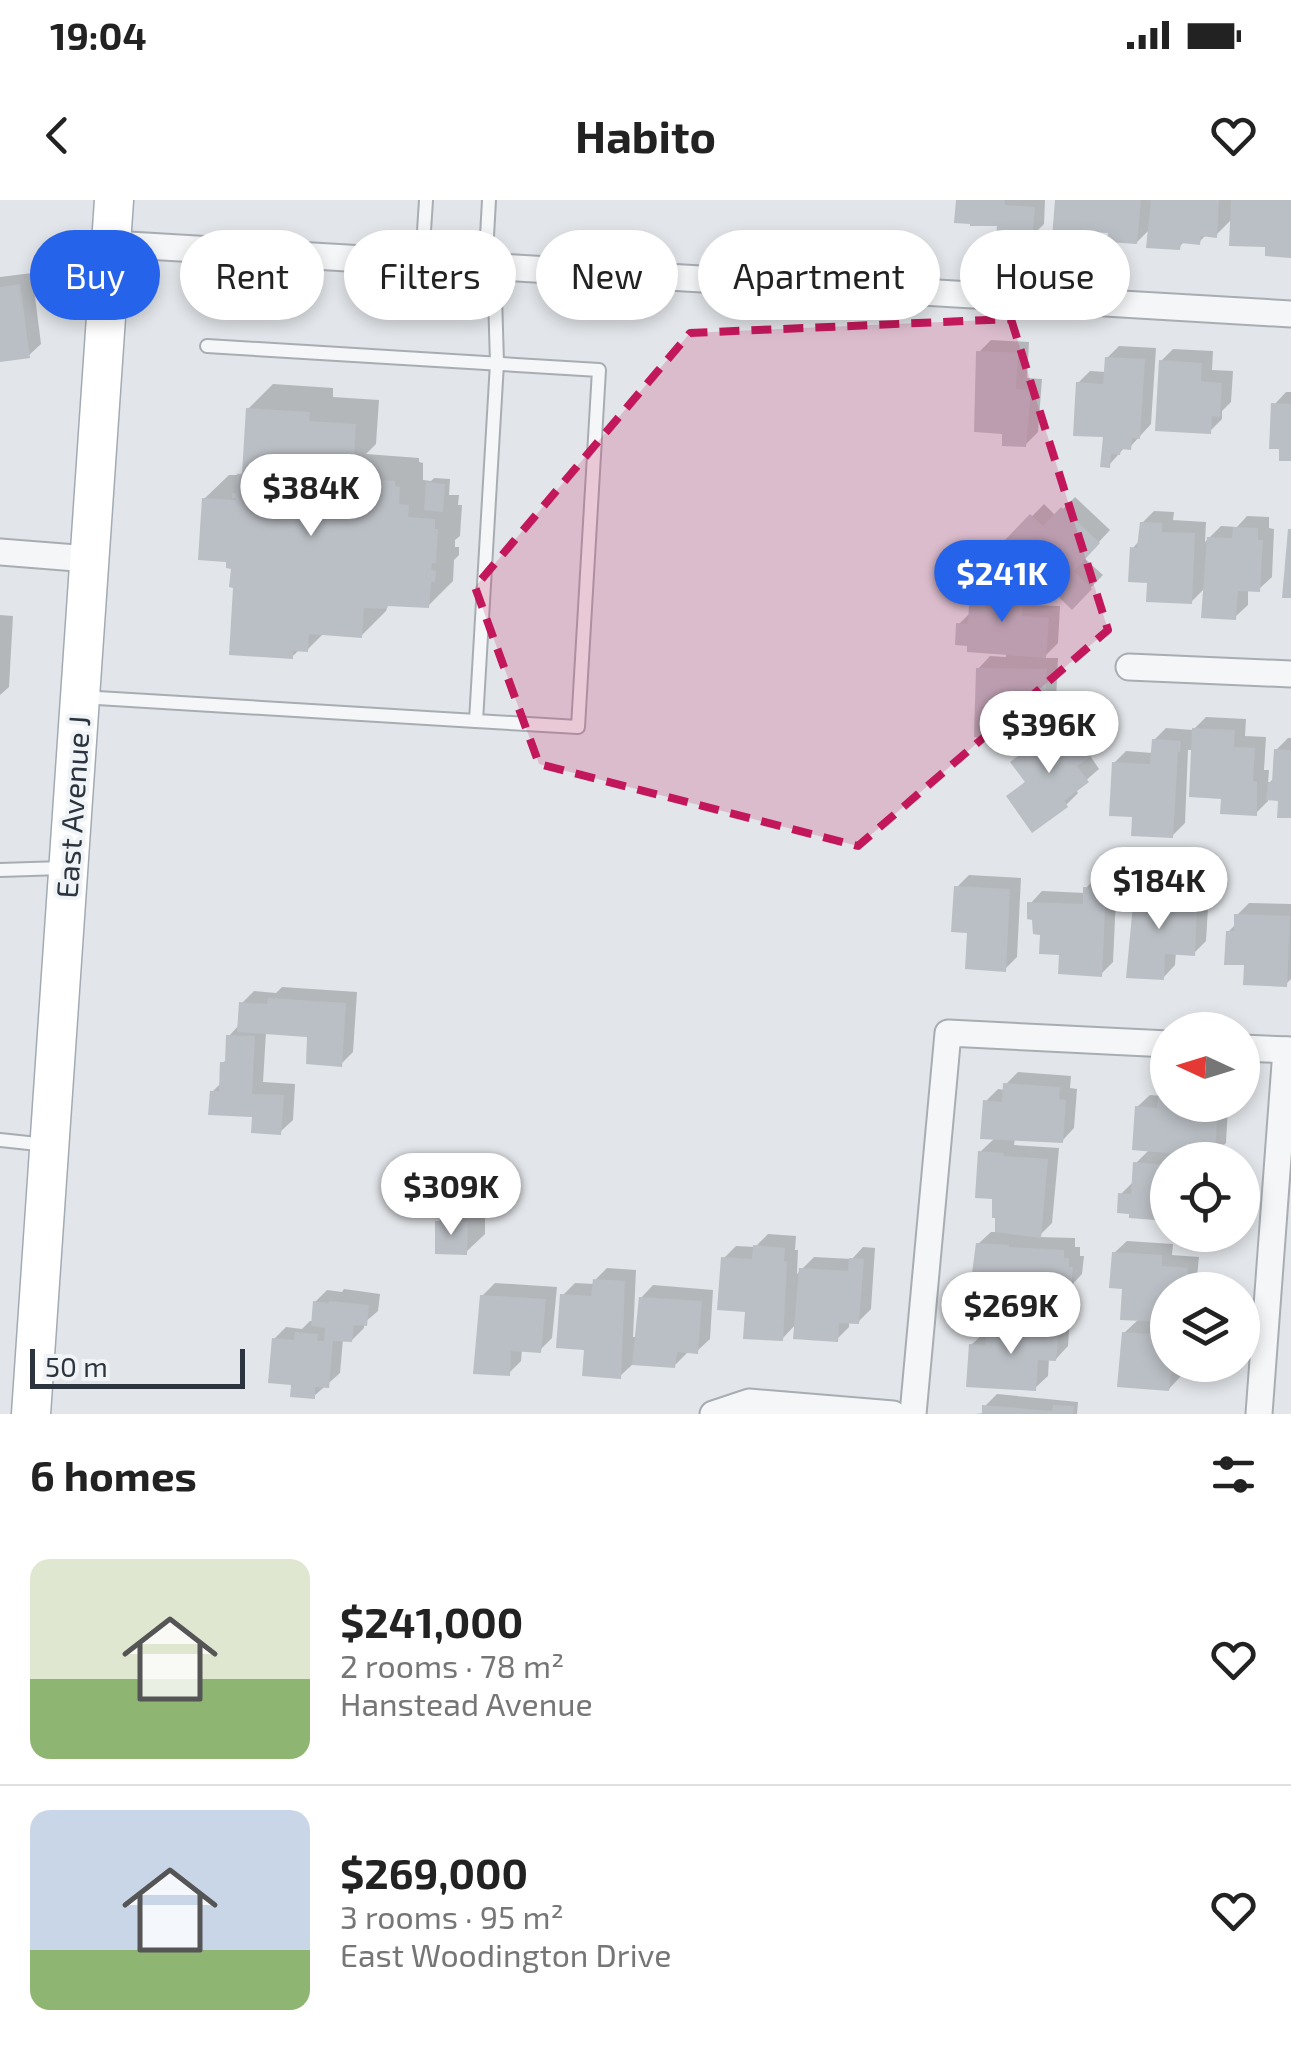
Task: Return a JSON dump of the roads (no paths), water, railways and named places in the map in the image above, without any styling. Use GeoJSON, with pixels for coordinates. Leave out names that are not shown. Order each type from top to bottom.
{"type":"FeatureCollection","features":[{"type":"Feature","properties":{"kind":"main road","name":"East Avenue J"},"geometry":{"type":"LineString","coordinates":[[113,230],[114,200]]}},
{"type":"Feature","properties":{"kind":"main road","name":"East Avenue J"},"geometry":{"type":"LineString","coordinates":[[31,1414],[106,320]]}},
{"type":"Feature","properties":{"kind":"street"},"geometry":{"type":"LineString","coordinates":[[160,247],[344,257]]}},
{"type":"Feature","properties":{"kind":"street"},"geometry":{"type":"LineString","coordinates":[[516,268],[1291,314]]}},
{"type":"Feature","properties":{"kind":"street"},"geometry":{"type":"LineString","coordinates":[[0,552],[89,559]]}},
{"type":"Feature","properties":{"kind":"street"},"geometry":{"type":"LineString","coordinates":[[1130,667],[1291,674]]}},
{"type":"Feature","properties":{"kind":"street"},"geometry":{"type":"LineString","coordinates":[[913,1414],[948,1033],[1150,1043]]}},
{"type":"Feature","properties":{"kind":"street"},"geometry":{"type":"LineString","coordinates":[[1259,1414],[1288,1050],[1260,1049]]}},
{"type":"Feature","properties":{"kind":"street"},"geometry":{"type":"LineString","coordinates":[[713,1414],[749,1402],[893,1414]]}},
{"type":"Feature","properties":{"kind":"lane"},"geometry":{"type":"LineString","coordinates":[[424,230],[426,200]]}},
{"type":"Feature","properties":{"kind":"lane"},"geometry":{"type":"LineString","coordinates":[[487,230],[489,200]]}},
{"type":"Feature","properties":{"kind":"lane"},"geometry":{"type":"LineString","coordinates":[[476,721],[497,363],[496,320]]}},
{"type":"Feature","properties":{"kind":"lane"},"geometry":{"type":"LineString","coordinates":[[80,697],[578,727],[599,370],[207,346]]}},
{"type":"Feature","properties":{"kind":"lane"},"geometry":{"type":"LineString","coordinates":[[0,870],[68,868]]}},
{"type":"Feature","properties":{"kind":"lane"},"geometry":{"type":"LineString","coordinates":[[0,1140],[50,1145]]}}]}
